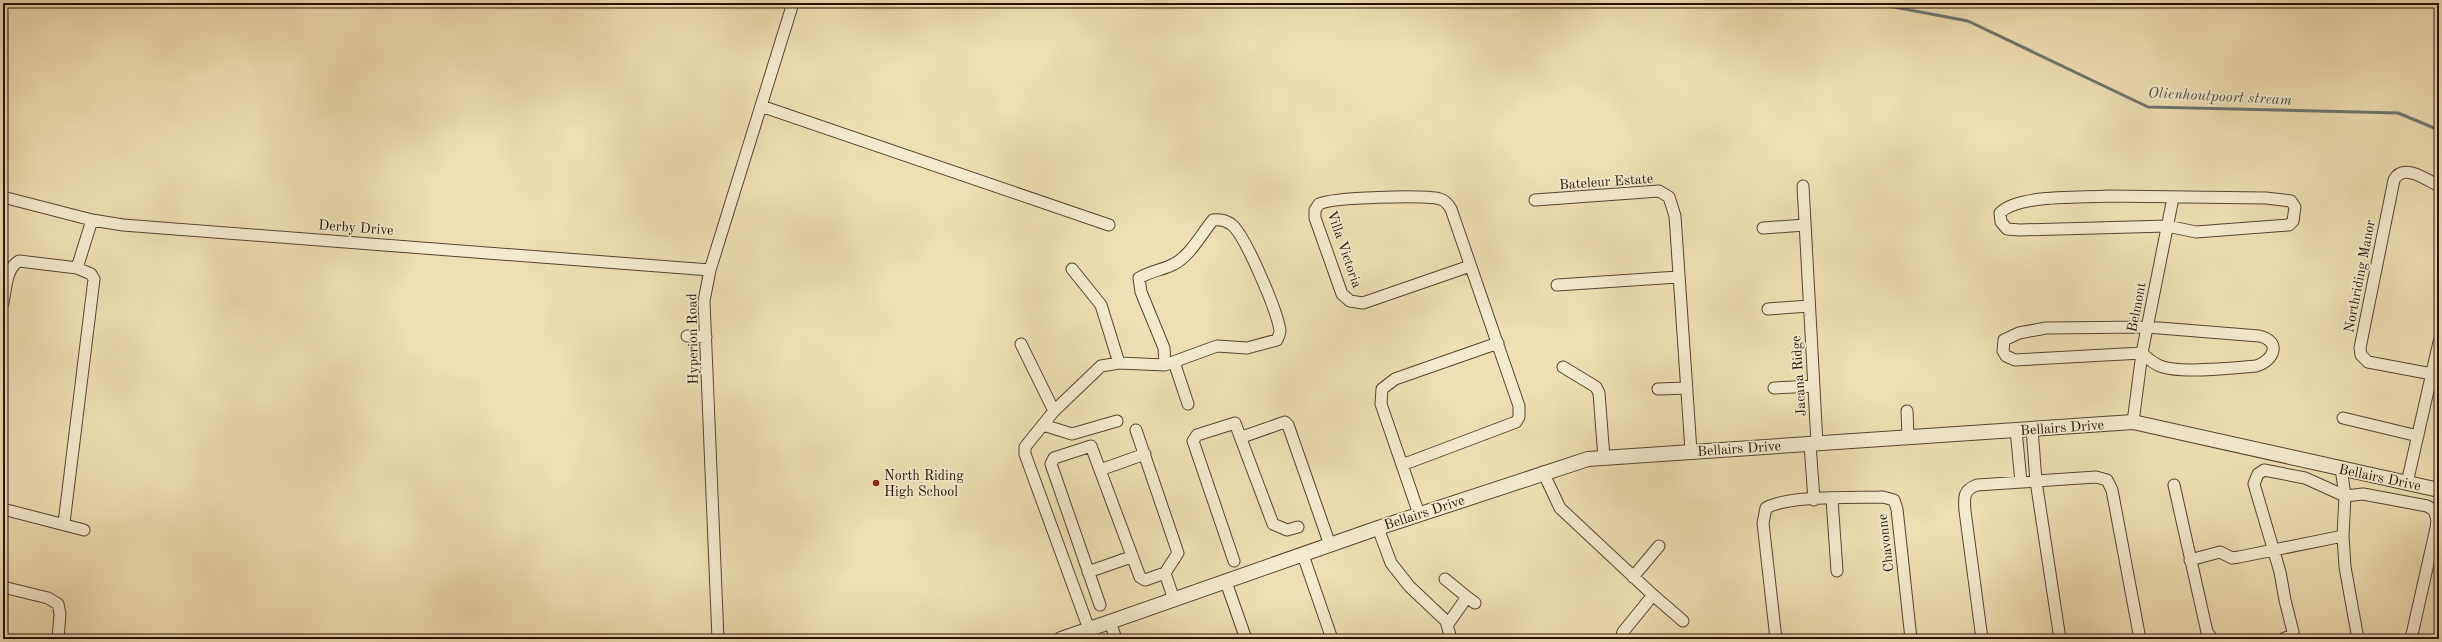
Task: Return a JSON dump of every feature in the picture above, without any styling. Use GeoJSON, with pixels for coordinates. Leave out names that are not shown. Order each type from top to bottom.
{"type":"FeatureCollection","features":[{"type":"Feature","properties":{"kind":"street","name":"Hyperion Road"},"geometry":{"type":"LineString","coordinates":[[718,639],[704,301],[710,270],[793,3]]}},
{"type":"Feature","properties":{"kind":"street"},"geometry":{"type":"LineString","coordinates":[[761,106],[1109,225]]}},
{"type":"Feature","properties":{"kind":"street","name":"Northriding Manor"},"geometry":{"type":"LineString","coordinates":[[2432,374],[2368,362],[2361,355],[2360,348],[2394,180],[2400,174],[2409,172],[2439,186]]}},
{"type":"Feature","properties":{"kind":"street","name":"Jacana Ridge"},"geometry":{"type":"LineString","coordinates":[[1802,186],[1814,386],[1813,444]]}},
{"type":"Feature","properties":{"kind":"street","name":"Bateleur Estate"},"geometry":{"type":"LineString","coordinates":[[1535,200],[1659,191],[1664,193],[1672,202],[1675,216],[1691,451]]}},
{"type":"Feature","properties":{"kind":"street"},"geometry":{"type":"LineString","coordinates":[[2108,196],[2266,198],[2291,200],[2295,207],[2293,222],[2286,225],[2196,232],[2167,226],[2020,230],[2004,227],[2000,212],[2012,205],[2028,200],[2108,196]]}},
{"type":"Feature","properties":{"kind":"street","name":"Derby Drive"},"geometry":{"type":"LineString","coordinates":[[3,197],[92,220],[123,225],[710,270]]}},
{"type":"Feature","properties":{"kind":"street","name":"Belmont"},"geometry":{"type":"LineString","coordinates":[[2133,422],[2142,353],[2172,198]]}},
{"type":"Feature","properties":{"kind":"street","name":"Villa Victoria"},"geometry":{"type":"LineString","coordinates":[[1402,465],[1516,422],[1520,412],[1498,343],[1470,266],[1452,208],[1440,199],[1334,200],[1319,204],[1315,210],[1315,218],[1342,294],[1356,304],[1363,303],[1470,266]]}},
{"type":"Feature","properties":{"kind":"street"},"geometry":{"type":"LineString","coordinates":[[1089,629],[1025,454],[1025,447],[1054,411],[1101,366],[1119,363],[1170,364],[1218,346],[1247,348],[1277,340],[1280,333],[1277,319],[1254,262],[1232,224],[1221,219],[1213,220],[1182,259],[1173,265],[1156,270],[1139,278],[1141,292],[1170,364],[1188,404]]}},
{"type":"Feature","properties":{"kind":"street"},"geometry":{"type":"LineString","coordinates":[[77,268],[92,220]]}},
{"type":"Feature","properties":{"kind":"street"},"geometry":{"type":"LineString","coordinates":[[1763,228],[1805,226]]}},
{"type":"Feature","properties":{"kind":"street"},"geometry":{"type":"LineString","coordinates":[[3,303],[10,270],[13,264],[19,261],[77,268],[91,274],[95,286],[64,523]]}},
{"type":"Feature","properties":{"kind":"street"},"geometry":{"type":"LineString","coordinates":[[1072,269],[1102,305],[1119,363]]}},
{"type":"Feature","properties":{"kind":"street"},"geometry":{"type":"LineString","coordinates":[[1557,285],[1678,277]]}},
{"type":"Feature","properties":{"kind":"street"},"geometry":{"type":"LineString","coordinates":[[1768,308],[1808,306]]}},
{"type":"Feature","properties":{"kind":"street"},"geometry":{"type":"LineString","coordinates":[[2147,327],[2259,336],[2270,340],[2273,345],[2272,351],[2266,362],[2256,366],[2170,369],[2158,365],[2142,353],[2015,360],[2006,356],[2002,346],[2004,340],[2009,337],[2038,329],[2147,327]]}},
{"type":"Feature","properties":{"kind":"street"},"geometry":{"type":"LineString","coordinates":[[687,336],[706,337]]}},
{"type":"Feature","properties":{"kind":"street"},"geometry":{"type":"LineString","coordinates":[[2407,483],[2439,342]]}},
{"type":"Feature","properties":{"kind":"street"},"geometry":{"type":"LineString","coordinates":[[1419,514],[1381,404],[1381,393],[1383,386],[1395,379],[1498,343]]}},
{"type":"Feature","properties":{"kind":"street"},"geometry":{"type":"LineString","coordinates":[[1021,344],[1054,411]]}},
{"type":"Feature","properties":{"kind":"street"},"geometry":{"type":"LineString","coordinates":[[1564,367],[1596,387],[1599,393],[1604,458]]}},
{"type":"Feature","properties":{"kind":"street"},"geometry":{"type":"LineString","coordinates":[[1774,388],[1814,386]]}},
{"type":"Feature","properties":{"kind":"street"},"geometry":{"type":"LineString","coordinates":[[1658,389],[1687,388]]}},
{"type":"Feature","properties":{"kind":"street"},"geometry":{"type":"LineString","coordinates":[[1907,411],[1908,437]]}},
{"type":"Feature","properties":{"kind":"street"},"geometry":{"type":"LineString","coordinates":[[2343,418],[2418,436]]}},
{"type":"Feature","properties":{"kind":"street"},"geometry":{"type":"LineString","coordinates":[[1043,426],[1072,434],[1117,421]]}},
{"type":"Feature","properties":{"kind":"street"},"geometry":{"type":"LineString","coordinates":[[1242,437],[1285,422],[1288,425],[1330,545]]}},
{"type":"Feature","properties":{"kind":"street","name":"Bellairs Drive"},"geometry":{"type":"LineString","coordinates":[[1061,639],[1543,472],[1578,461],[1604,458],[2133,422],[2439,490]]}},
{"type":"Feature","properties":{"kind":"street"},"geometry":{"type":"LineString","coordinates":[[1234,561],[1192,440],[1197,435],[1233,423],[1237,425],[1273,524],[1287,530],[1298,527]]}},
{"type":"Feature","properties":{"kind":"street"},"geometry":{"type":"LineString","coordinates":[[2032,429],[2036,481],[2060,639]]}},
{"type":"Feature","properties":{"kind":"street"},"geometry":{"type":"LineString","coordinates":[[1100,605],[1051,460],[1090,446],[1131,557],[1141,579],[1165,573],[1178,553],[1136,430]]}},
{"type":"Feature","properties":{"kind":"street"},"geometry":{"type":"LineString","coordinates":[[2016,430],[2021,482]]}},
{"type":"Feature","properties":{"kind":"street"},"geometry":{"type":"LineString","coordinates":[[1813,444],[1814,500]]}},
{"type":"Feature","properties":{"kind":"street"},"geometry":{"type":"LineString","coordinates":[[1100,470],[1145,454]]}},
{"type":"Feature","properties":{"kind":"street"},"geometry":{"type":"LineString","coordinates":[[2341,468],[2345,496],[2343,536],[2351,609],[2358,639]]}},
{"type":"Feature","properties":{"kind":"street"},"geometry":{"type":"LineString","coordinates":[[2283,639],[2292,635],[2293,632],[2280,572],[2254,484],[2258,474],[2270,470],[2316,482],[2345,496],[2370,495],[2427,506],[2434,510],[2437,520],[2436,528],[2411,639]]}},
{"type":"Feature","properties":{"kind":"street"},"geometry":{"type":"LineString","coordinates":[[1543,472],[1560,508],[1633,577],[1683,621]]}},
{"type":"Feature","properties":{"kind":"street"},"geometry":{"type":"LineString","coordinates":[[1982,639],[1965,512],[1965,492],[1969,488],[1977,485],[2096,477],[2103,478],[2110,485],[2140,639]]}},
{"type":"Feature","properties":{"kind":"street"},"geometry":{"type":"LineString","coordinates":[[2174,485],[2207,632],[2212,639]]}},
{"type":"Feature","properties":{"kind":"street","name":"Chavonne"},"geometry":{"type":"LineString","coordinates":[[1776,639],[1762,522],[1764,511],[1776,504],[1814,500],[1883,497],[1894,500],[1897,509],[1912,639]]}},
{"type":"Feature","properties":{"kind":"street"},"geometry":{"type":"LineString","coordinates":[[1832,499],[1837,571]]}},
{"type":"Feature","properties":{"kind":"street"},"geometry":{"type":"LineString","coordinates":[[3,509],[64,523],[84,530]]}},
{"type":"Feature","properties":{"kind":"street"},"geometry":{"type":"LineString","coordinates":[[1378,528],[1391,562],[1409,586],[1448,624],[1452,639]]}},
{"type":"Feature","properties":{"kind":"street"},"geometry":{"type":"LineString","coordinates":[[2190,560],[2220,552],[2232,558],[2343,536]]}},
{"type":"Feature","properties":{"kind":"street"},"geometry":{"type":"LineString","coordinates":[[1633,577],[1659,546]]}},
{"type":"Feature","properties":{"kind":"street"},"geometry":{"type":"LineString","coordinates":[[1303,555],[1332,639]]}},
{"type":"Feature","properties":{"kind":"street"},"geometry":{"type":"LineString","coordinates":[[1088,572],[1131,557]]}},
{"type":"Feature","properties":{"kind":"street"},"geometry":{"type":"LineString","coordinates":[[1165,573],[1174,600]]}},
{"type":"Feature","properties":{"kind":"street"},"geometry":{"type":"LineString","coordinates":[[1446,579],[1471,600],[1448,624]]}},
{"type":"Feature","properties":{"kind":"street"},"geometry":{"type":"LineString","coordinates":[[1226,582],[1246,639]]}},
{"type":"Feature","properties":{"kind":"street"},"geometry":{"type":"LineString","coordinates":[[3,587],[48,598],[58,604],[60,614],[58,639]]}},
{"type":"Feature","properties":{"kind":"street"},"geometry":{"type":"LineString","coordinates":[[1620,639],[1623,632],[1653,595]]}},
{"type":"Feature","properties":{"kind":"street"},"geometry":{"type":"LineString","coordinates":[[1110,622],[1116,639]]}},
{"type":"Feature","properties":{"kind":"waterway","name":"Olienhoutpoort stream"},"geometry":{"type":"LineString","coordinates":[[1873,3],[1968,21],[2148,107],[2398,113],[2439,130]]}},
{"type":"Feature","properties":{"kind":"place","name":"North Riding High School"},"geometry":{"type":"Point","coordinates":[876,483]}}]}
